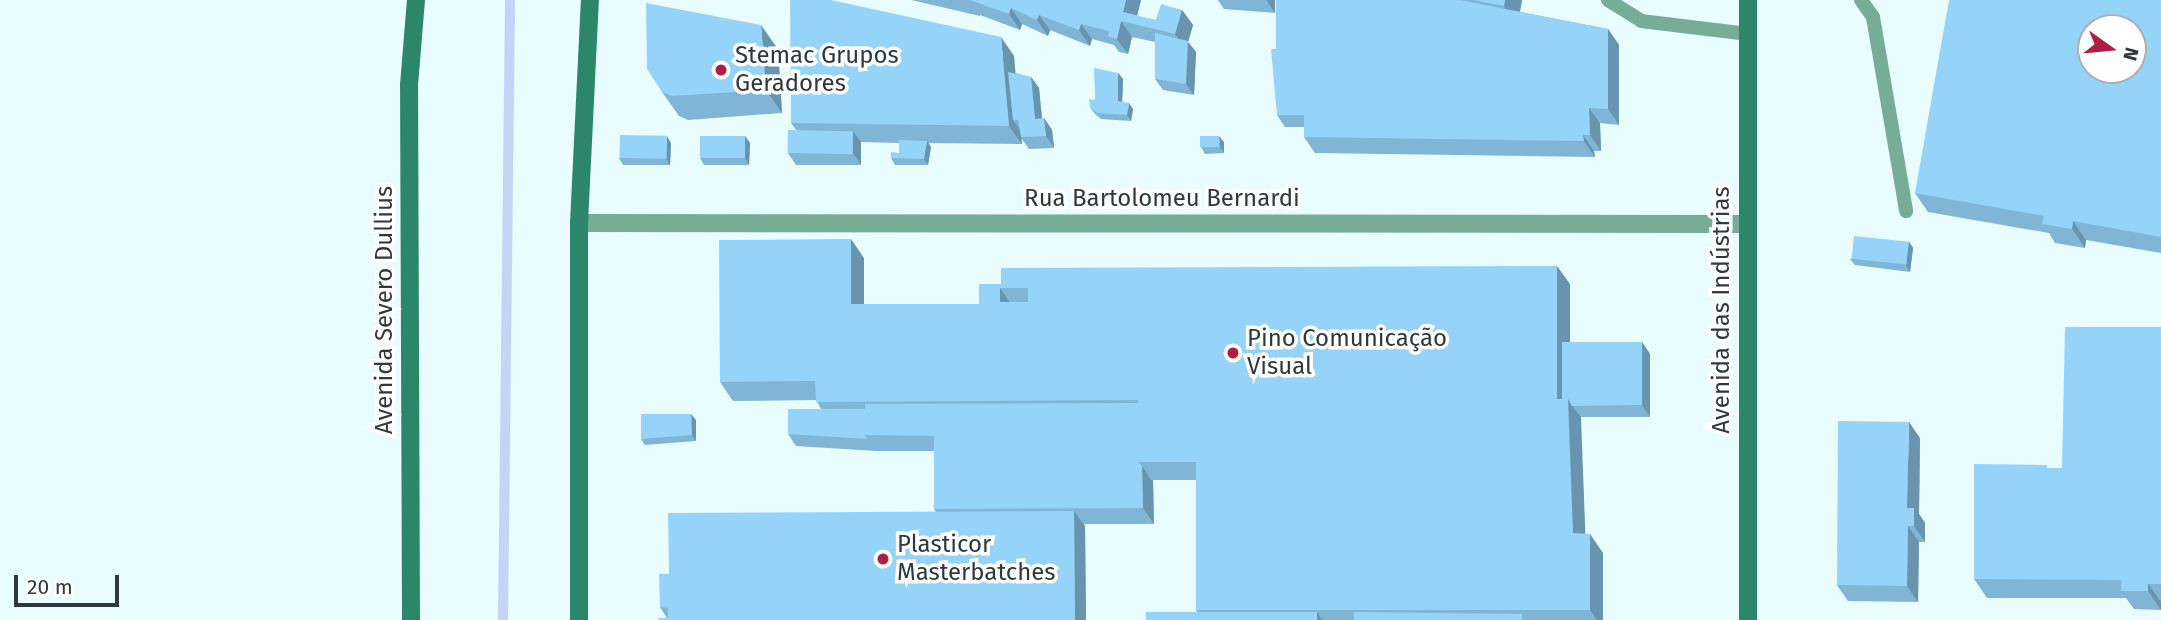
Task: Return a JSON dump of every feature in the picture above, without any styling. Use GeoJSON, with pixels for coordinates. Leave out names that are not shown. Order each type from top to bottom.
{"type":"FeatureCollection","features":[{"type":"Feature","properties":{"kind":"main road","name":"Avenida Severo Dullius"},"geometry":{"type":"LineString","coordinates":[[411,620],[409,85],[416,0]]}},
{"type":"Feature","properties":{"kind":"main road"},"geometry":{"type":"LineString","coordinates":[[579,620],[579,223],[590,0]]}},
{"type":"Feature","properties":{"kind":"main road","name":"Avenida das Indústrias"},"geometry":{"type":"LineString","coordinates":[[1748,0],[1748,620]]}},
{"type":"Feature","properties":{"kind":"street","name":"Rua Bartolomeu Bernardi"},"geometry":{"type":"LineString","coordinates":[[579,223],[1746,224]]}},
{"type":"Feature","properties":{"kind":"lane"},"geometry":{"type":"LineString","coordinates":[[1608,0],[1641,21],[1748,34]]}},
{"type":"Feature","properties":{"kind":"lane"},"geometry":{"type":"LineString","coordinates":[[1861,0],[1873,17],[1906,211]]}},
{"type":"Feature","properties":{"kind":"building"},"geometry":{"type":"Polygon","coordinates":[[[790,0],[831,0],[1001,37],[1009,126],[791,123],[790,0]]]}},
{"type":"Feature","properties":{"kind":"building"},"geometry":{"type":"Polygon","coordinates":[[[970,0],[1126,0],[1123,12],[1156,20],[1161,4],[1182,10],[1175,34],[1121,21],[1117,39],[1108,36],[1109,31],[1081,24],[1079,30],[1039,15],[1037,20],[1011,8],[1009,14],[970,0]]]}},
{"type":"Feature","properties":{"kind":"building"},"geometry":{"type":"Polygon","coordinates":[[[1276,0],[1304,0],[1304,115],[1277,115],[1271,49],[1276,49],[1276,0]]]}},
{"type":"Feature","properties":{"kind":"building"},"geometry":{"type":"Polygon","coordinates":[[[1304,0],[1459,0],[1608,29],[1608,109],[1589,108],[1590,135],[1583,135],[1584,141],[1304,137],[1304,0]]]}},
{"type":"Feature","properties":{"kind":"building"},"geometry":{"type":"Polygon","coordinates":[[[1473,0],[1505,0],[1504,6],[1473,0]]]}},
{"type":"Feature","properties":{"kind":"building"},"geometry":{"type":"Polygon","coordinates":[[[1949,0],[2161,0],[2161,237],[2073,221],[2072,229],[2042,224],[2044,216],[1915,193],[1949,0]]]}},
{"type":"Feature","properties":{"kind":"building","name":"Stemac Grupos Geradores"},"geometry":{"type":"Polygon","coordinates":[[[646,3],[761,25],[766,90],[672,96],[662,92],[647,69],[646,3]]]}},
{"type":"Feature","properties":{"kind":"building"},"geometry":{"type":"Polygon","coordinates":[[[1155,33],[1188,41],[1186,84],[1155,79],[1155,33]]]}},
{"type":"Feature","properties":{"kind":"building"},"geometry":{"type":"Polygon","coordinates":[[[1094,68],[1118,73],[1118,101],[1129,103],[1127,115],[1097,113],[1090,107],[1089,99],[1095,100],[1094,68]]]}},
{"type":"Feature","properties":{"kind":"building"},"geometry":{"type":"Polygon","coordinates":[[[1008,72],[1031,77],[1035,119],[1044,118],[1046,136],[1021,137],[1018,120],[1013,120],[1008,72]]]}},
{"type":"Feature","properties":{"kind":"building"},"geometry":{"type":"Polygon","coordinates":[[[788,130],[853,131],[853,154],[788,153],[788,130]]]}},
{"type":"Feature","properties":{"kind":"building"},"geometry":{"type":"Polygon","coordinates":[[[620,135],[667,136],[667,159],[620,158],[620,135]]]}},
{"type":"Feature","properties":{"kind":"building"},"geometry":{"type":"Polygon","coordinates":[[[700,136],[745,136],[745,158],[700,158],[700,136]]]}},
{"type":"Feature","properties":{"kind":"building"},"geometry":{"type":"Polygon","coordinates":[[[1200,136],[1219,136],[1219,147],[1200,147],[1200,136]]]}},
{"type":"Feature","properties":{"kind":"building"},"geometry":{"type":"Polygon","coordinates":[[[899,140],[927,141],[924,159],[891,158],[891,152],[899,153],[899,140]]]}},
{"type":"Feature","properties":{"kind":"building"},"geometry":{"type":"Polygon","coordinates":[[[1854,236],[1909,242],[1906,265],[1852,259],[1854,236]]]}},
{"type":"Feature","properties":{"kind":"building"},"geometry":{"type":"Polygon","coordinates":[[[851,239],[851,304],[979,304],[979,284],[1001,284],[1001,268],[1557,266],[1557,399],[1568,399],[1573,533],[1590,534],[1590,610],[1196,610],[1196,462],[1138,462],[1138,400],[816,402],[815,381],[720,382],[719,240],[851,239]],[[1000,288],[1000,302],[1028,302],[1028,288],[1000,288]]]}},
{"type":"Feature","properties":{"kind":"building"},"geometry":{"type":"Polygon","coordinates":[[[2065,327],[2161,327],[2161,584],[2148,584],[2148,591],[2121,591],[2121,580],[1974,579],[1974,464],[2047,465],[2047,468],[2062,468],[2065,327]]]}},
{"type":"Feature","properties":{"kind":"building"},"geometry":{"type":"Polygon","coordinates":[[[1562,342],[1642,342],[1642,405],[1572,406],[1568,399],[1562,399],[1562,342]]]}},
{"type":"Feature","properties":{"kind":"building"},"geometry":{"type":"Polygon","coordinates":[[[1138,403],[1138,462],[1142,466],[1143,508],[934,509],[934,436],[865,435],[865,404],[1138,403]]]}},
{"type":"Feature","properties":{"kind":"building"},"geometry":{"type":"Polygon","coordinates":[[[788,409],[865,409],[867,439],[788,434],[788,409]]]}},
{"type":"Feature","properties":{"kind":"building"},"geometry":{"type":"Polygon","coordinates":[[[641,414],[691,414],[692,435],[641,439],[641,414]]]}},
{"type":"Feature","properties":{"kind":"building"},"geometry":{"type":"Polygon","coordinates":[[[1838,421],[1909,422],[1907,508],[1914,508],[1914,526],[1908,526],[1907,586],[1837,585],[1838,421]]]}},
{"type":"Feature","properties":{"kind":"building","name":"Plasticor Masterbatches"},"geometry":{"type":"Polygon","coordinates":[[[1074,511],[1075,620],[658,618],[668,618],[668,608],[660,607],[659,574],[669,574],[668,513],[1074,511]]]}},
{"type":"Feature","properties":{"kind":"building"},"geometry":{"type":"Polygon","coordinates":[[[1146,612],[1317,612],[1317,620],[1146,620],[1146,612]]]}},
{"type":"Feature","properties":{"kind":"building"},"geometry":{"type":"Polygon","coordinates":[[[1354,612],[1522,614],[1522,620],[1354,620],[1354,612]]]}},
{"type":"Feature","properties":{"kind":"waterway"},"geometry":{"type":"LineString","coordinates":[[503,620],[510,0]]}},
{"type":"Feature","properties":{"kind":"place","name":"Stemac Grupos Geradores"},"geometry":{"type":"Point","coordinates":[721,70]}},
{"type":"Feature","properties":{"kind":"place","name":"Pino Comunicação Visual"},"geometry":{"type":"Point","coordinates":[1233,353]}},
{"type":"Feature","properties":{"kind":"place","name":"Plasticor Masterbatches"},"geometry":{"type":"Point","coordinates":[883,559]}}]}
